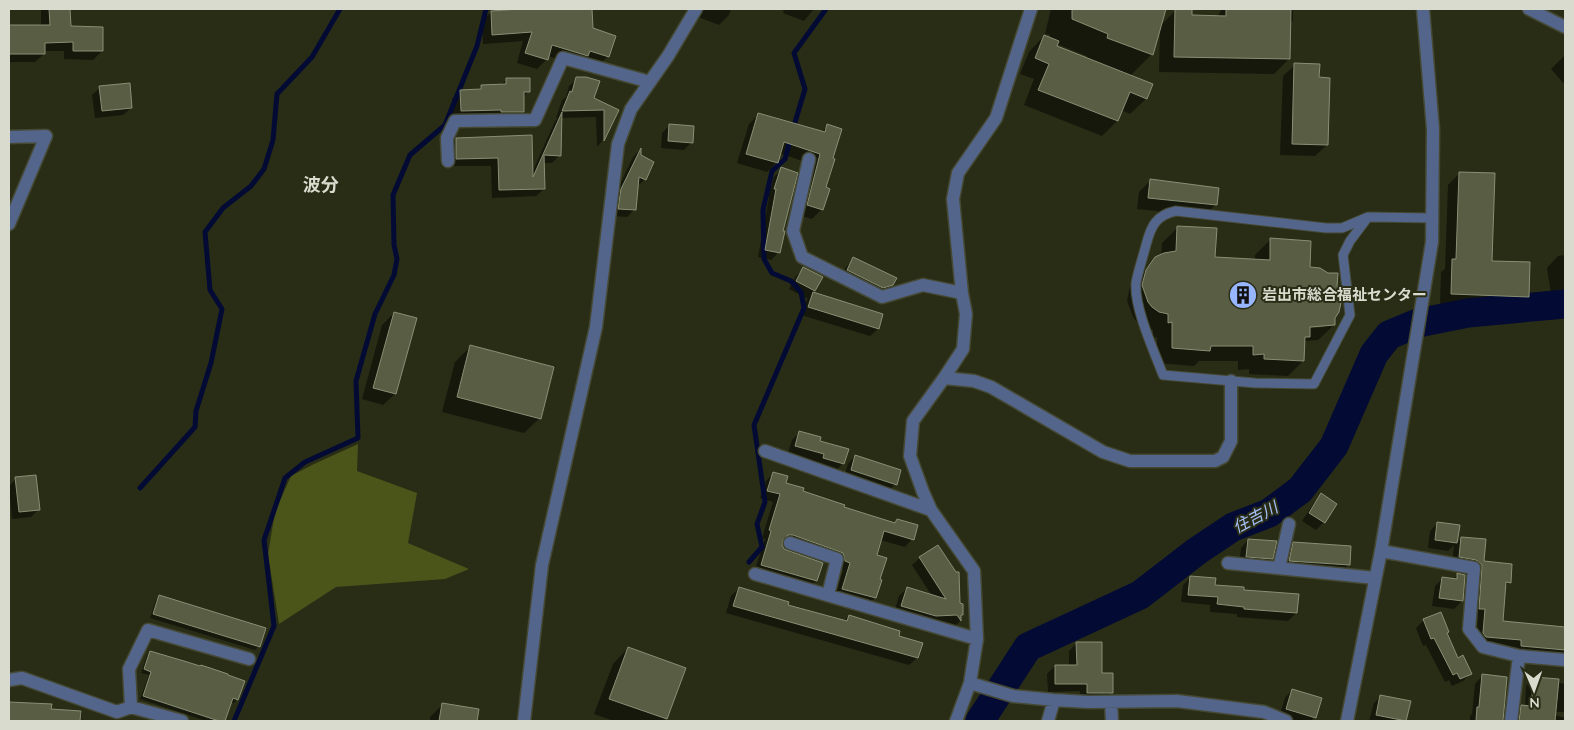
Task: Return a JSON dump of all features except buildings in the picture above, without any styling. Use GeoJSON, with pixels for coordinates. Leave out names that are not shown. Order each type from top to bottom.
{"type":"FeatureCollection","features":[{"type":"Feature","properties":{"kind":"street"},"geometry":{"type":"LineString","coordinates":[[524,721],[542,566],[596,327],[618,144],[631,109],[668,56],[696,9]]}},
{"type":"Feature","properties":{"kind":"street"},"geometry":{"type":"LineString","coordinates":[[956,721],[970,683],[977,639],[974,571],[931,510],[910,456],[913,421],[963,349],[966,314],[962,293],[953,199],[958,172],[996,118],[1031,9]]}},
{"type":"Feature","properties":{"kind":"street"},"geometry":{"type":"LineString","coordinates":[[1347,721],[1381,551],[1432,242],[1433,129],[1424,9]]}},
{"type":"Feature","properties":{"kind":"street"},"geometry":{"type":"LineString","coordinates":[[1530,9],[1565,27]]}},
{"type":"Feature","properties":{"kind":"street"},"geometry":{"type":"LineString","coordinates":[[448,161],[447,138],[455,121],[535,120],[563,58],[650,82]]}},
{"type":"Feature","properties":{"kind":"street"},"geometry":{"type":"LineString","coordinates":[[9,138],[46,136],[9,224]]}},
{"type":"Feature","properties":{"kind":"street"},"geometry":{"type":"LineString","coordinates":[[809,159],[792,231],[802,257],[882,297],[923,285],[962,293]]}},
{"type":"Feature","properties":{"kind":"street"},"geometry":{"type":"LineString","coordinates":[[944,378],[974,381],[991,387],[1104,452],[1130,461],[1215,461],[1223,457],[1231,441],[1231,381]]}},
{"type":"Feature","properties":{"kind":"street"},"geometry":{"type":"LineString","coordinates":[[765,451],[931,510]]}},
{"type":"Feature","properties":{"kind":"street"},"geometry":{"type":"LineString","coordinates":[[1279,568],[1289,524]]}},
{"type":"Feature","properties":{"kind":"street"},"geometry":{"type":"LineString","coordinates":[[790,543],[837,559],[828,595]]}},
{"type":"Feature","properties":{"kind":"street"},"geometry":{"type":"LineString","coordinates":[[1381,551],[1474,568],[1469,629],[1484,647],[1519,656],[1565,660]]}},
{"type":"Feature","properties":{"kind":"street"},"geometry":{"type":"LineString","coordinates":[[1228,563],[1375,578]]}},
{"type":"Feature","properties":{"kind":"street"},"geometry":{"type":"LineString","coordinates":[[756,574],[977,639]]}},
{"type":"Feature","properties":{"kind":"street"},"geometry":{"type":"LineString","coordinates":[[131,708],[130,669],[148,630],[249,660]]}},
{"type":"Feature","properties":{"kind":"street"},"geometry":{"type":"LineString","coordinates":[[1511,721],[1519,656]]}},
{"type":"Feature","properties":{"kind":"street"},"geometry":{"type":"LineString","coordinates":[[9,680],[22,678],[118,717],[131,708],[182,721]]}},
{"type":"Feature","properties":{"kind":"street"},"geometry":{"type":"LineString","coordinates":[[970,683],[1013,696],[1111,702],[1176,701],[1264,712],[1286,721]]}},
{"type":"Feature","properties":{"kind":"street"},"geometry":{"type":"LineString","coordinates":[[1048,721],[1054,700]]}},
{"type":"Feature","properties":{"kind":"street"},"geometry":{"type":"LineString","coordinates":[[1111,702],[1112,721]]}},
{"type":"Feature","properties":{"kind":"lane"},"geometry":{"type":"LineString","coordinates":[[1368,217],[1350,241],[1344,255],[1350,315],[1314,384],[1231,381],[1163,375],[1140,314],[1136,284],[1147,242],[1156,220],[1164,214],[1176,211],[1326,228],[1342,228],[1368,217],[1433,218]]}},
{"type":"Feature","properties":{"kind":"green space"},"geometry":{"type":"Polygon","coordinates":[[[358,444],[357,471],[417,493],[408,543],[469,569],[445,579],[336,587],[279,624],[268,554],[275,512],[291,476],[358,444]]]}},
{"type":"Feature","properties":{"kind":"waterway"},"geometry":{"type":"LineString","coordinates":[[140,488],[195,427],[196,411],[211,363],[222,309],[210,290],[205,232],[223,208],[251,186],[264,169],[273,140],[277,94],[312,57],[340,9]]}},
{"type":"Feature","properties":{"kind":"waterway"},"geometry":{"type":"LineString","coordinates":[[234,721],[274,626],[264,540],[285,478],[305,462],[358,438],[356,381],[375,314],[394,275],[397,259],[394,245],[393,195],[410,155],[445,125],[477,46],[486,9]]}},
{"type":"Feature","properties":{"kind":"waterway"},"geometry":{"type":"LineString","coordinates":[[793,129],[805,89],[794,53],[826,9]]}},
{"type":"Feature","properties":{"kind":"waterway"},"geometry":{"type":"LineString","coordinates":[[749,562],[762,547],[757,524],[765,502],[754,425],[804,308],[801,292],[791,281],[772,273],[764,259],[763,210],[772,171],[785,159],[791,137]]}},
{"type":"Feature","properties":{"kind":"waterway","name":"住吉川"},"geometry":{"type":"LineString","coordinates":[[980,721],[1028,647],[1140,595],[1197,551],[1233,527],[1269,513],[1300,490],[1334,446],[1374,354],[1389,335],[1418,323],[1468,313],[1565,304]]}},
{"type":"Feature","properties":{"kind":"place","name":"岩出市総合福祉センター"},"geometry":{"type":"Point","coordinates":[1243,295]}},
{"type":"Feature","properties":{"kind":"district","name":"波分"},"geometry":{"type":"Point","coordinates":[321,185]}}]}
